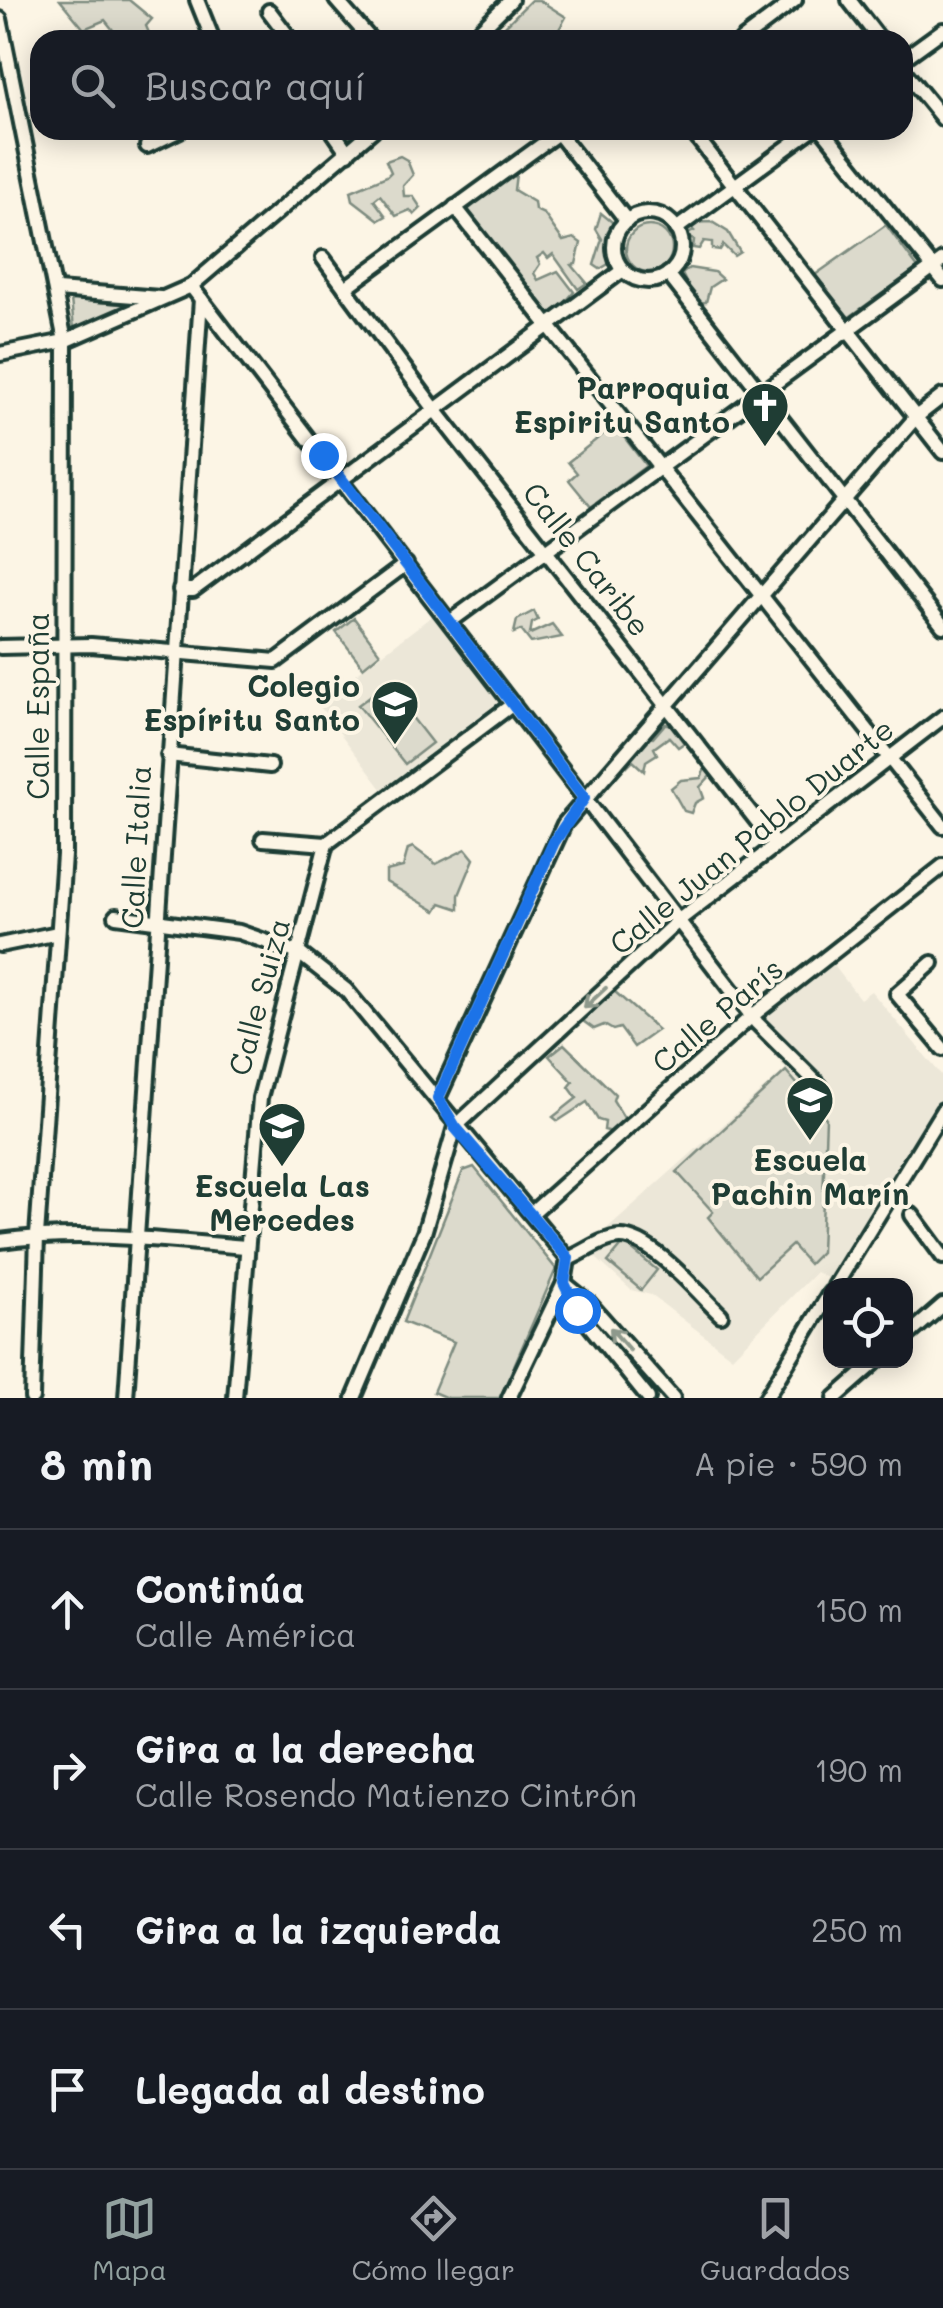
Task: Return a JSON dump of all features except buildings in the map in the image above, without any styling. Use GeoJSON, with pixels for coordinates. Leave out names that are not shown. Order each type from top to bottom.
{"type":"FeatureCollection","features":[{"type":"Feature","properties":{"kind":"street"},"geometry":{"type":"LineString","coordinates":[[336,0],[362,30]]}},
{"type":"Feature","properties":{"kind":"street"},"geometry":{"type":"LineString","coordinates":[[480,30],[511,0]]}},
{"type":"Feature","properties":{"kind":"street"},"geometry":{"type":"LineString","coordinates":[[758,30],[795,0]]}},
{"type":"Feature","properties":{"kind":"street"},"geometry":{"type":"LineString","coordinates":[[849,0],[872,30]]}},
{"type":"Feature","properties":{"kind":"street"},"geometry":{"type":"LineString","coordinates":[[196,1],[209,30]]}},
{"type":"Feature","properties":{"kind":"street"},"geometry":{"type":"LineString","coordinates":[[269,10],[284,30]]}},
{"type":"Feature","properties":{"kind":"street","name":"Calle España"},"geometry":{"type":"LineString","coordinates":[[0,19],[65,341],[64,855],[37,1236],[32,1398]]}},
{"type":"Feature","properties":{"kind":"street"},"geometry":{"type":"LineString","coordinates":[[913,52],[943,30]]}},
{"type":"Feature","properties":{"kind":"street"},"geometry":{"type":"LineString","coordinates":[[913,82],[943,118]]}},
{"type":"Feature","properties":{"kind":"street"},"geometry":{"type":"LineString","coordinates":[[147,146],[159,140]]}},
{"type":"Feature","properties":{"kind":"street"},"geometry":{"type":"LineString","coordinates":[[339,140],[348,153]]}},
{"type":"Feature","properties":{"kind":"street"},"geometry":{"type":"LineString","coordinates":[[0,354],[65,341],[190,286],[362,140]]}},
{"type":"Feature","properties":{"kind":"street"},"geometry":{"type":"LineString","coordinates":[[345,288],[546,140]]}},
{"type":"Feature","properties":{"kind":"street"},"geometry":{"type":"LineString","coordinates":[[563,140],[626,221]]}},
{"type":"Feature","properties":{"kind":"street"},"geometry":{"type":"LineString","coordinates":[[699,140],[943,452]]}},
{"type":"Feature","properties":{"kind":"street"},"geometry":{"type":"LineString","coordinates":[[676,229],[797,140]]}},
{"type":"Feature","properties":{"kind":"street"},"geometry":{"type":"LineString","coordinates":[[832,140],[938,264],[943,280]]}},
{"type":"Feature","properties":{"kind":"street"},"geometry":{"type":"LineString","coordinates":[[455,207],[943,826]]}},
{"type":"Feature","properties":{"kind":"street"},"geometry":{"type":"LineString","coordinates":[[656,215],[676,229],[680,257],[668,274],[640,280],[622,270],[615,240],[626,221],[656,215]]}},
{"type":"Feature","properties":{"kind":"street","name":"Calle Caribe"},"geometry":{"type":"LineString","coordinates":[[322,258],[436,411],[775,844]]}},
{"type":"Feature","properties":{"kind":"street"},"geometry":{"type":"LineString","coordinates":[[451,622],[938,264]]}},
{"type":"Feature","properties":{"kind":"street"},"geometry":{"type":"LineString","coordinates":[[180,590],[192,590],[622,270]]}},
{"type":"Feature","properties":{"kind":"street"},"geometry":{"type":"LineString","coordinates":[[668,274],[943,626]]}},
{"type":"Feature","properties":{"kind":"street"},"geometry":{"type":"LineString","coordinates":[[190,286],[752,1016],[820,1086]]}},
{"type":"Feature","properties":{"kind":"street"},"geometry":{"type":"LineString","coordinates":[[57,290],[162,298]]}},
{"type":"Feature","properties":{"kind":"street","name":"Calle Italia"},"geometry":{"type":"LineString","coordinates":[[126,1398],[200,299]]}},
{"type":"Feature","properties":{"kind":"street"},"geometry":{"type":"LineString","coordinates":[[438,1098],[554,842],[584,798],[764,598],[916,417],[943,396]]}},
{"type":"Feature","properties":{"kind":"street"},"geometry":{"type":"LineString","coordinates":[[0,647],[64,645],[174,650],[281,660],[406,564]]}},
{"type":"Feature","properties":{"kind":"street"},"geometry":{"type":"LineString","coordinates":[[263,839],[326,844],[513,704]]}},
{"type":"Feature","properties":{"kind":"street","name":"Calle Juan Pablo Duarte"},"geometry":{"type":"LineString","coordinates":[[455,1127],[679,920],[943,717]]}},
{"type":"Feature","properties":{"kind":"street"},"geometry":{"type":"LineString","coordinates":[[168,755],[270,766]]}},
{"type":"Feature","properties":{"kind":"street","name":"Calle Suiza"},"geometry":{"type":"LineString","coordinates":[[234,1398],[260,1098],[326,844]]}},
{"type":"Feature","properties":{"kind":"street","name":"Calle París"},"geometry":{"type":"LineString","coordinates":[[532,1212],[752,1016],[943,866]]}},
{"type":"Feature","properties":{"kind":"street"},"geometry":{"type":"LineString","coordinates":[[116,916],[239,932],[298,953],[346,990],[438,1098],[455,1127],[532,1212],[568,1258],[564,1283],[509,1398]]}},
{"type":"Feature","properties":{"kind":"street"},"geometry":{"type":"LineString","coordinates":[[0,945],[58,933]]}},
{"type":"Feature","properties":{"kind":"street"},"geometry":{"type":"LineString","coordinates":[[932,963],[897,994],[943,1049]]}},
{"type":"Feature","properties":{"kind":"street"},"geometry":{"type":"LineString","coordinates":[[840,1278],[943,1110]]}},
{"type":"Feature","properties":{"kind":"street"},"geometry":{"type":"LineString","coordinates":[[354,1398],[424,1232],[455,1127]]}},
{"type":"Feature","properties":{"kind":"street"},"geometry":{"type":"LineString","coordinates":[[912,1214],[943,1257]]}},
{"type":"Feature","properties":{"kind":"street"},"geometry":{"type":"LineString","coordinates":[[0,1241],[37,1236],[138,1237],[245,1247]]}},
{"type":"Feature","properties":{"kind":"street"},"geometry":{"type":"LineString","coordinates":[[568,1258],[602,1241],[630,1238],[646,1244],[720,1314]]}},
{"type":"Feature","properties":{"kind":"street"},"geometry":{"type":"LineString","coordinates":[[564,1283],[577,1310],[648,1398]]}},
{"type":"Feature","properties":{"kind":"street"},"geometry":{"type":"LineString","coordinates":[[564,1283],[589,1303],[674,1398]]}},
{"type":"Feature","properties":{"kind":"street"},"geometry":{"type":"LineString","coordinates":[[766,1398],[823,1304]]}},
{"type":"Feature","properties":{"kind":"street"},"geometry":{"type":"LineString","coordinates":[[913,1331],[943,1305]]}},
{"type":"Feature","properties":{"kind":"street"},"geometry":{"type":"LineString","coordinates":[[834,1398],[869,1368]]}},
{"type":"Feature","properties":{"kind":"shaded area"},"geometry":{"type":"Polygon","coordinates":[[[60,0],[129,0],[152,19],[146,26],[148,30],[113,30],[105,20],[84,29],[60,0]]]}},
{"type":"Feature","properties":{"kind":"shaded area"},"geometry":{"type":"Polygon","coordinates":[[[531,0],[539,0],[566,17],[559,30],[501,30],[531,0]]]}},
{"type":"Feature","properties":{"kind":"shaded area"},"geometry":{"type":"Polygon","coordinates":[[[400,156],[407,160],[413,175],[403,186],[404,196],[413,196],[421,208],[414,215],[410,210],[396,216],[380,195],[374,200],[386,216],[379,220],[353,200],[351,191],[387,176],[391,172],[386,161],[400,156]]]}},
{"type":"Feature","properties":{"kind":"shaded area"},"geometry":{"type":"Polygon","coordinates":[[[516,174],[514,190],[534,202],[535,210],[544,214],[563,241],[574,238],[581,243],[576,264],[572,265],[587,283],[578,289],[553,254],[548,258],[544,253],[537,258],[540,264],[534,273],[538,280],[558,271],[574,292],[553,316],[544,316],[531,290],[503,253],[498,255],[479,234],[480,227],[461,210],[470,208],[490,186],[516,174]]]}},
{"type":"Feature","properties":{"kind":"shaded area"},"geometry":{"type":"Polygon","coordinates":[[[601,213],[622,230],[619,249],[610,256],[612,262],[600,269],[594,265],[602,239],[596,229],[601,213]]]}},
{"type":"Feature","properties":{"kind":"shaded area"},"geometry":{"type":"Polygon","coordinates":[[[712,222],[728,232],[740,252],[734,256],[723,245],[720,250],[712,249],[712,242],[704,241],[699,249],[693,248],[694,240],[684,236],[694,231],[686,223],[712,222]]]}},
{"type":"Feature","properties":{"kind":"shaded area"},"geometry":{"type":"Polygon","coordinates":[[[886,225],[918,268],[848,318],[815,275],[886,225]]]}},
{"type":"Feature","properties":{"kind":"shaded area"},"geometry":{"type":"Polygon","coordinates":[[[649,226],[665,233],[672,249],[665,265],[649,272],[633,265],[626,249],[633,233],[649,226]]]}},
{"type":"Feature","properties":{"kind":"shaded area"},"geometry":{"type":"Polygon","coordinates":[[[689,268],[714,272],[722,279],[710,287],[706,302],[696,303],[682,274],[689,268]]]}},
{"type":"Feature","properties":{"kind":"shaded area"},"geometry":{"type":"Polygon","coordinates":[[[71,299],[131,305],[74,329],[71,299]]]}},
{"type":"Feature","properties":{"kind":"shaded area"},"geometry":{"type":"Polygon","coordinates":[[[605,412],[646,466],[591,507],[569,480],[577,473],[568,462],[606,432],[599,417],[605,412]]]}},
{"type":"Feature","properties":{"kind":"shaded area"},"geometry":{"type":"Polygon","coordinates":[[[534,611],[538,620],[532,623],[530,634],[552,624],[562,637],[531,643],[521,630],[514,633],[517,620],[534,611]]]}},
{"type":"Feature","properties":{"kind":"shaded area","name":"Colegio Espíritu Santo"},"geometry":{"type":"Polygon","coordinates":[[[432,616],[498,702],[382,789],[315,700],[328,690],[325,686],[341,675],[347,681],[432,616]]]}},
{"type":"Feature","properties":{"kind":"shaded area"},"geometry":{"type":"Polygon","coordinates":[[[354,618],[380,653],[363,667],[336,632],[354,618]]]}},
{"type":"Feature","properties":{"kind":"shaded area"},"geometry":{"type":"Polygon","coordinates":[[[386,684],[432,743],[405,764],[358,705],[386,684]]]}},
{"type":"Feature","properties":{"kind":"shaded area"},"geometry":{"type":"Polygon","coordinates":[[[665,724],[670,724],[684,743],[678,747],[669,737],[654,748],[657,754],[646,761],[644,771],[633,761],[628,766],[625,762],[633,747],[645,737],[653,738],[665,724]]]}},
{"type":"Feature","properties":{"kind":"shaded area"},"geometry":{"type":"Polygon","coordinates":[[[705,768],[712,774],[700,787],[704,798],[695,803],[691,813],[684,811],[671,788],[681,780],[701,778],[705,768]]]}},
{"type":"Feature","properties":{"kind":"shaded area"},"geometry":{"type":"Polygon","coordinates":[[[413,847],[436,864],[466,849],[474,859],[459,895],[459,909],[441,903],[436,911],[386,882],[386,871],[403,867],[408,849],[413,847]]]}},
{"type":"Feature","properties":{"kind":"shaded area","name":"Escuela Pachin Marín"},"geometry":{"type":"Polygon","coordinates":[[[832,963],[860,999],[871,991],[943,1077],[943,1100],[832,1278],[816,1272],[732,1357],[651,1295],[631,1290],[585,1248],[786,1069],[752,1028],[832,963]]]}},
{"type":"Feature","properties":{"kind":"shaded area"},"geometry":{"type":"Polygon","coordinates":[[[614,991],[658,1030],[634,1047],[620,1028],[613,1030],[604,1025],[594,1029],[583,1021],[614,991]]]}},
{"type":"Feature","properties":{"kind":"shaded area"},"geometry":{"type":"Polygon","coordinates":[[[564,1044],[615,1094],[613,1100],[626,1121],[612,1132],[604,1130],[605,1122],[598,1120],[587,1102],[558,1121],[553,1117],[577,1098],[569,1087],[573,1082],[549,1056],[564,1044]]]}},
{"type":"Feature","properties":{"kind":"shaded area"},"geometry":{"type":"Polygon","coordinates":[[[786,1071],[826,1118],[821,1252],[809,1264],[792,1245],[757,1277],[708,1217],[713,1212],[677,1172],[786,1071]]]}},
{"type":"Feature","properties":{"kind":"shaded area"},"geometry":{"type":"Polygon","coordinates":[[[474,1167],[556,1269],[500,1398],[447,1398],[433,1392],[454,1342],[403,1322],[463,1171],[474,1167]]]}},
{"type":"Feature","properties":{"kind":"shaded area"},"geometry":{"type":"Polygon","coordinates":[[[624,1243],[657,1270],[641,1290],[608,1262],[624,1243]]]}},
{"type":"Feature","properties":{"kind":"place","name":"Parroquia Espiritu Santo"},"geometry":{"type":"Point","coordinates":[765,448]}},
{"type":"Feature","properties":{"kind":"place","name":"Colegio Espíritu Santo"},"geometry":{"type":"Point","coordinates":[395,746]}},
{"type":"Feature","properties":{"kind":"place","name":"Escuela Pachin Marín"},"geometry":{"type":"Point","coordinates":[810,1142]}},
{"type":"Feature","properties":{"kind":"place","name":"Escuela Las Mercedes"},"geometry":{"type":"Point","coordinates":[282,1168]}},
{"type":"Feature","properties":{"kind":"route"},"geometry":{"type":"LineString","coordinates":[[323,455],[584,798],[554,842],[438,1098],[455,1127],[568,1258],[564,1283],[577,1310]]}}]}
